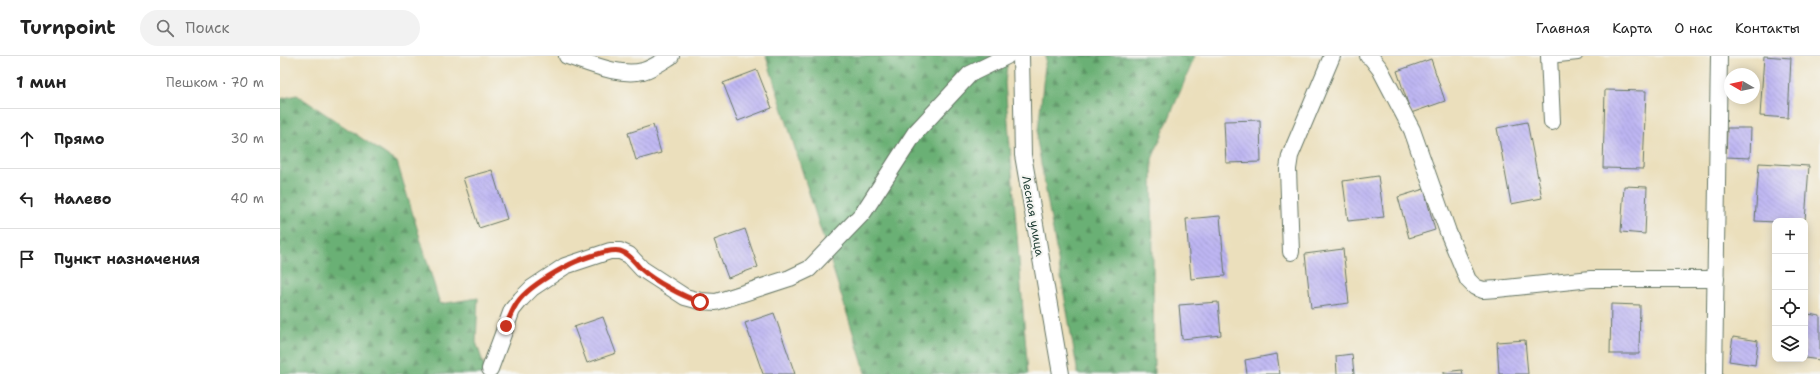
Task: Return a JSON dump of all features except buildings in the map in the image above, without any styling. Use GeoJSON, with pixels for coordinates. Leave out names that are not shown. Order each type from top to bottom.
{"type":"FeatureCollection","features":[{"type":"Feature","properties":{"kind":"street"},"geometry":{"type":"LineString","coordinates":[[567,56],[613,70],[627,72],[644,71],[671,56]]}},
{"type":"Feature","properties":{"kind":"street"},"geometry":{"type":"LineString","coordinates":[[490,370],[512,310],[520,299],[532,288],[566,266],[610,251],[620,251],[629,255],[642,269],[685,297],[700,302],[716,302],[790,278],[808,269],[862,213],[915,133],[970,74],[1007,56]]}},
{"type":"Feature","properties":{"kind":"street","name":"Лесная улица"},"geometry":{"type":"LineString","coordinates":[[1021,56],[1023,155],[1061,374]]}},
{"type":"Feature","properties":{"kind":"street"},"geometry":{"type":"LineString","coordinates":[[1291,252],[1288,169],[1290,156],[1332,56]]}},
{"type":"Feature","properties":{"kind":"street"},"geometry":{"type":"LineString","coordinates":[[1368,56],[1370,56],[1380,69],[1412,130],[1448,232],[1468,280],[1474,287],[1483,290],[1591,279],[1716,279]]}},
{"type":"Feature","properties":{"kind":"street"},"geometry":{"type":"LineString","coordinates":[[1714,374],[1719,56]]}},
{"type":"Feature","properties":{"kind":"street"},"geometry":{"type":"LineString","coordinates":[[1549,57],[1552,122]]}},
{"type":"Feature","properties":{"kind":"lane"},"geometry":{"type":"LineString","coordinates":[[1549,57],[1578,56]]}},
{"type":"Feature","properties":{"kind":"green space"},"geometry":{"type":"Polygon","coordinates":[[[766,56],[1008,56],[1005,83],[1028,374],[866,374],[766,56]]]}},
{"type":"Feature","properties":{"kind":"green space"},"geometry":{"type":"Polygon","coordinates":[[[1046,56],[1195,56],[1152,159],[1154,374],[1078,374],[1037,140],[1046,56]]]}},
{"type":"Feature","properties":{"kind":"green space"},"geometry":{"type":"Polygon","coordinates":[[[297,95],[397,162],[440,304],[478,298],[476,342],[487,374],[280,374],[280,99],[297,95]]]}},
{"type":"Feature","properties":{"kind":"route"},"geometry":{"type":"LineString","coordinates":[[506,326],[512,310],[520,299],[532,288],[566,266],[610,251],[620,251],[629,255],[642,269],[685,297],[700,302]]}}]}
